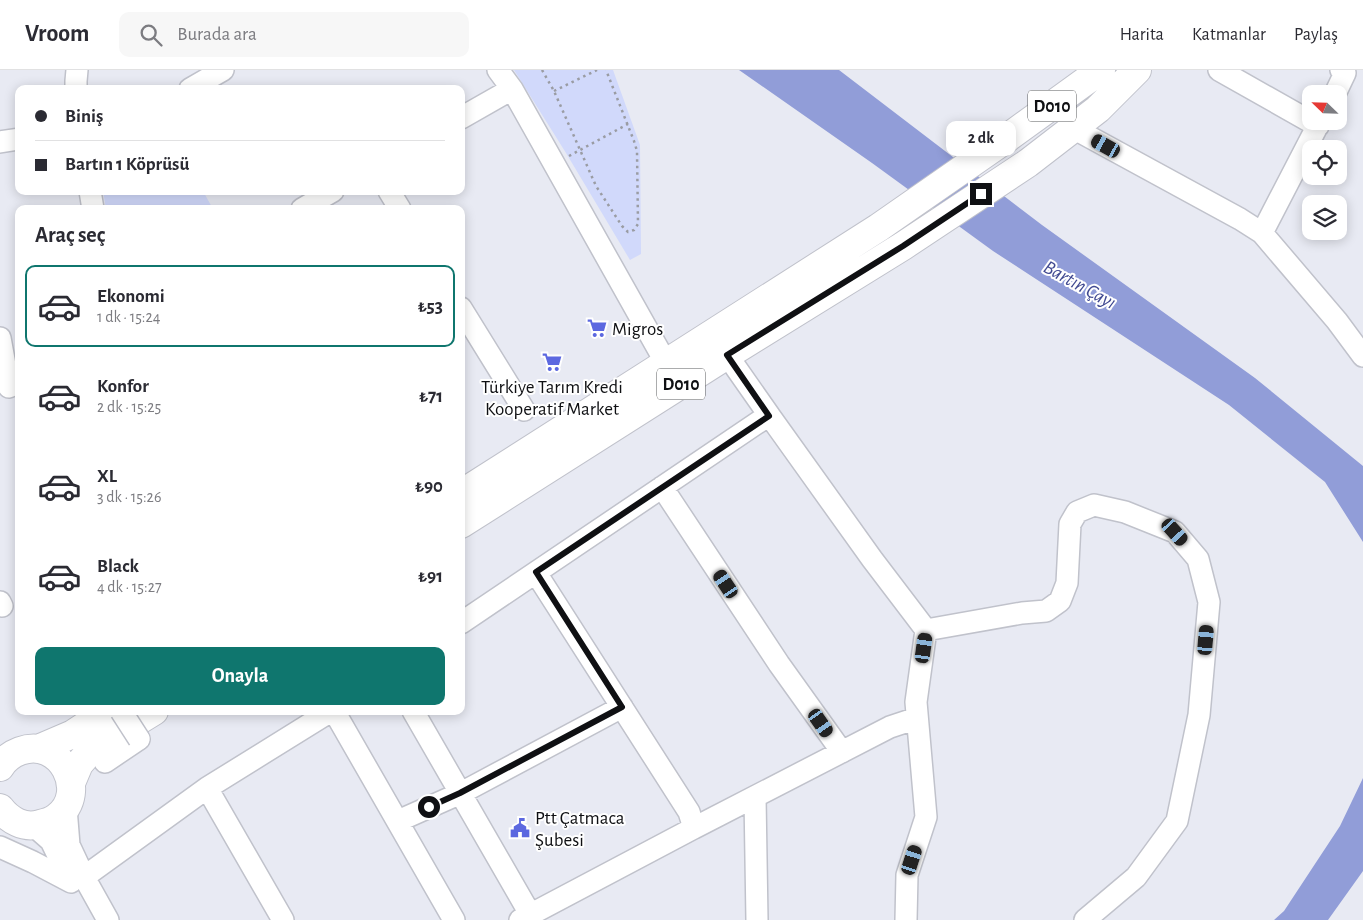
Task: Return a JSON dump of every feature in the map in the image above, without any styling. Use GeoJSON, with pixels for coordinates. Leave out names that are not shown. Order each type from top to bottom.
{"type":"FeatureCollection","features":[{"type":"Feature","properties":{"kind":"highway","name":"D010"},"geometry":{"type":"LineString","coordinates":[[465,491],[878,228],[1101,70]]}},
{"type":"Feature","properties":{"kind":"highway","name":"D010"},"geometry":{"type":"LineString","coordinates":[[465,521],[903,246],[1028,163],[1098,108],[1138,70]]}},
{"type":"Feature","properties":{"kind":"highway"},"geometry":{"type":"LineString","coordinates":[[0,767],[3,761],[21,748],[73,734],[102,715]]}},
{"type":"Feature","properties":{"kind":"highway"},"geometry":{"type":"LineString","coordinates":[[14,820],[47,822],[57,817],[68,795],[79,764],[92,749],[147,715]]}},
{"type":"Feature","properties":{"kind":"highway"},"geometry":{"type":"LineString","coordinates":[[21,748],[50,752],[60,760],[68,770],[68,795]]}},
{"type":"Feature","properties":{"kind":"street"},"geometry":{"type":"LineString","coordinates":[[76,85],[77,70]]}},
{"type":"Feature","properties":{"kind":"street"},"geometry":{"type":"LineString","coordinates":[[197,85],[223,70]]}},
{"type":"Feature","properties":{"kind":"street"},"geometry":{"type":"LineString","coordinates":[[498,70],[512,88],[666,363]]}},
{"type":"Feature","properties":{"kind":"street"},"geometry":{"type":"LineString","coordinates":[[1220,70],[1302,114]]}},
{"type":"Feature","properties":{"kind":"street"},"geometry":{"type":"LineString","coordinates":[[1340,85],[1346,73],[1341,70]]}},
{"type":"Feature","properties":{"kind":"street"},"geometry":{"type":"LineString","coordinates":[[465,116],[512,88]]}},
{"type":"Feature","properties":{"kind":"street"},"geometry":{"type":"LineString","coordinates":[[1073,128],[1240,219],[1262,233],[1331,314],[1363,356]]}},
{"type":"Feature","properties":{"kind":"street"},"geometry":{"type":"LineString","coordinates":[[1262,233],[1315,130]]}},
{"type":"Feature","properties":{"kind":"street"},"geometry":{"type":"LineString","coordinates":[[0,142],[15,140]]}},
{"type":"Feature","properties":{"kind":"street"},"geometry":{"type":"LineString","coordinates":[[309,205],[326,195]]}},
{"type":"Feature","properties":{"kind":"street"},"geometry":{"type":"LineString","coordinates":[[465,314],[524,410]]}},
{"type":"Feature","properties":{"kind":"street"},"geometry":{"type":"LineString","coordinates":[[0,338],[9,386]]}},
{"type":"Feature","properties":{"kind":"street"},"geometry":{"type":"LineString","coordinates":[[727,355],[872,559],[926,630],[916,702],[926,817],[908,875],[906,920]]}},
{"type":"Feature","properties":{"kind":"street"},"geometry":{"type":"LineString","coordinates":[[465,620],[769,416]]}},
{"type":"Feature","properties":{"kind":"street"},"geometry":{"type":"LineString","coordinates":[[662,487],[779,664],[842,752]]}},
{"type":"Feature","properties":{"kind":"street"},"geometry":{"type":"LineString","coordinates":[[926,630],[1046,610],[1060,601],[1067,583],[1070,524],[1077,512],[1094,506],[1125,512],[1175,532],[1198,559],[1209,602],[1198,715],[1177,820],[1136,878],[1085,920]]}},
{"type":"Feature","properties":{"kind":"street"},"geometry":{"type":"LineString","coordinates":[[536,572],[689,812],[694,828]]}},
{"type":"Feature","properties":{"kind":"street"},"geometry":{"type":"LineString","coordinates":[[398,821],[460,793],[622,707]]}},
{"type":"Feature","properties":{"kind":"street"},"geometry":{"type":"LineString","coordinates":[[105,762],[139,739],[124,715]]}},
{"type":"Feature","properties":{"kind":"street"},"geometry":{"type":"LineString","coordinates":[[77,879],[208,788],[325,715]]}},
{"type":"Feature","properties":{"kind":"street"},"geometry":{"type":"LineString","coordinates":[[336,715],[454,920]]}},
{"type":"Feature","properties":{"kind":"street"},"geometry":{"type":"LineString","coordinates":[[415,715],[534,916],[694,828],[890,727],[917,718]]}},
{"type":"Feature","properties":{"kind":"street"},"geometry":{"type":"LineString","coordinates":[[208,788],[283,920]]}},
{"type":"Feature","properties":{"kind":"street"},"geometry":{"type":"LineString","coordinates":[[68,795],[69,845],[77,879],[92,920]]}},
{"type":"Feature","properties":{"kind":"street"},"geometry":{"type":"LineString","coordinates":[[755,797],[757,920]]}},
{"type":"Feature","properties":{"kind":"street"},"geometry":{"type":"LineString","coordinates":[[14,820],[50,841],[108,920]]}},
{"type":"Feature","properties":{"kind":"street"},"geometry":{"type":"LineString","coordinates":[[0,847],[77,879]]}},
{"type":"Feature","properties":{"kind":"path"},"geometry":{"type":"LineString","coordinates":[[542,70],[554,91],[596,186],[628,232],[634,230],[638,224],[637,151],[606,70]]}},
{"type":"Feature","properties":{"kind":"path"},"geometry":{"type":"LineString","coordinates":[[554,91],[597,70]]}},
{"type":"Feature","properties":{"kind":"path"},"geometry":{"type":"LineString","coordinates":[[555,164],[628,124]]}},
{"type":"Feature","properties":{"kind":"shaded area"},"geometry":{"type":"Polygon","coordinates":[[[514,70],[613,70],[640,145],[641,254],[630,260],[514,70]]]}},
{"type":"Feature","properties":{"kind":"shaded area"},"geometry":{"type":"Polygon","coordinates":[[[104,195],[205,195],[211,205],[105,205],[104,195]]]}},
{"type":"Feature","properties":{"kind":"water","name":"Bartın Çayı"},"geometry":{"type":"Polygon","coordinates":[[[739,70],[839,70],[1042,225],[1255,378],[1363,466],[1363,542],[1325,482],[1229,405],[993,251],[739,70]]]}},
{"type":"Feature","properties":{"kind":"water"},"geometry":{"type":"Polygon","coordinates":[[[1363,778],[1363,871],[1328,920],[1274,920],[1284,911],[1340,826],[1363,778]]]}},
{"type":"Feature","properties":{"kind":"place","name":"Migros"},"geometry":{"type":"Point","coordinates":[597,328]}},
{"type":"Feature","properties":{"kind":"place","name":"Türkiye Tarım Kredi Kooperatif Market"},"geometry":{"type":"Point","coordinates":[552,362]}},
{"type":"Feature","properties":{"kind":"place","name":"Ptt Çatmaca Şubesi"},"geometry":{"type":"Point","coordinates":[520,828]}},
{"type":"Feature","properties":{"kind":"route"},"geometry":{"type":"LineString","coordinates":[[429,807],[460,793],[622,707],[536,572],[769,416],[727,355],[903,246],[981,194]]}}]}
